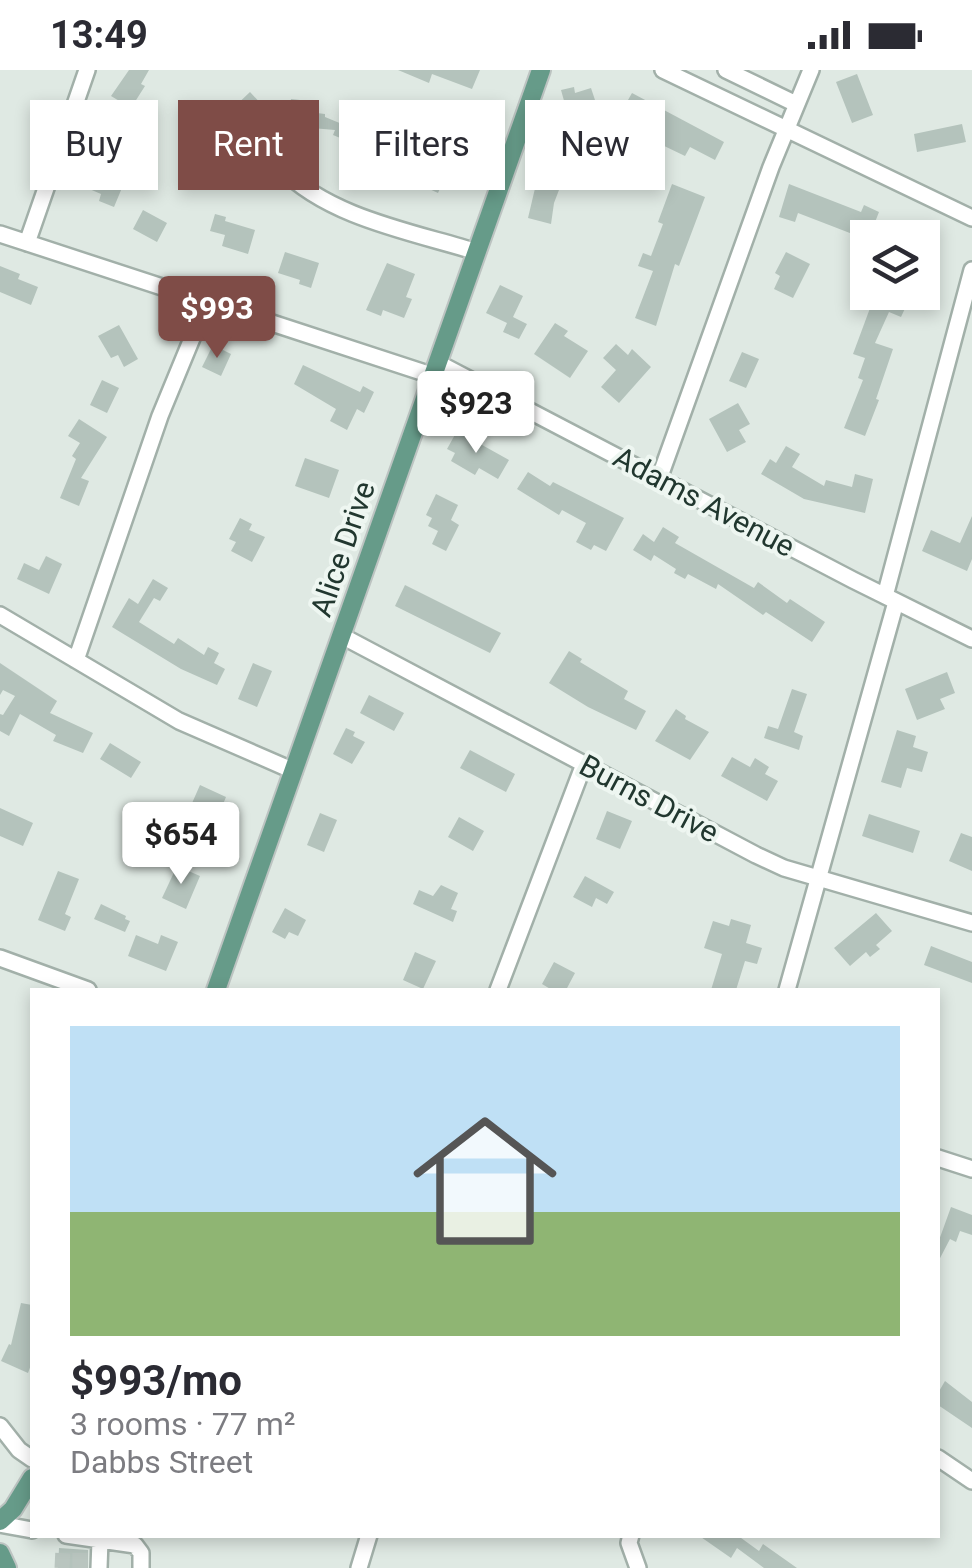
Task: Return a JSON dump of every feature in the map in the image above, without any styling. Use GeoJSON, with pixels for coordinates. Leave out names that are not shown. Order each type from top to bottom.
{"type":"FeatureCollection","features":[{"type":"Feature","properties":{"kind":"main road","name":"Alice Drive"},"geometry":{"type":"LineString","coordinates":[[217,988],[542,70]]}},
{"type":"Feature","properties":{"kind":"main road"},"geometry":{"type":"LineString","coordinates":[[0,1522],[30,1482]]}},
{"type":"Feature","properties":{"kind":"main road"},"geometry":{"type":"LineString","coordinates":[[0,1553],[6,1568]]}},
{"type":"Feature","properties":{"kind":"street"},"geometry":{"type":"LineString","coordinates":[[27,243],[87,70]]}},
{"type":"Feature","properties":{"kind":"street"},"geometry":{"type":"LineString","coordinates":[[663,70],[972,218]]}},
{"type":"Feature","properties":{"kind":"street"},"geometry":{"type":"LineString","coordinates":[[726,70],[796,104]]}},
{"type":"Feature","properties":{"kind":"street"},"geometry":{"type":"LineString","coordinates":[[660,478],[810,70]]}},
{"type":"Feature","properties":{"kind":"street"},"geometry":{"type":"LineString","coordinates":[[306,190],[338,207],[477,252]]}},
{"type":"Feature","properties":{"kind":"street","name":"Adams Avenue"},"geometry":{"type":"LineString","coordinates":[[0,234],[207,302],[436,369],[660,478],[972,638]]}},
{"type":"Feature","properties":{"kind":"street"},"geometry":{"type":"LineString","coordinates":[[788,988],[972,270]]}},
{"type":"Feature","properties":{"kind":"street"},"geometry":{"type":"LineString","coordinates":[[76,660],[160,416],[207,302]]}},
{"type":"Feature","properties":{"kind":"street"},"geometry":{"type":"LineString","coordinates":[[955,334],[972,339]]}},
{"type":"Feature","properties":{"kind":"street"},"geometry":{"type":"LineString","coordinates":[[0,615],[179,721],[294,771]]}},
{"type":"Feature","properties":{"kind":"street","name":"Burns Drive"},"geometry":{"type":"LineString","coordinates":[[342,636],[756,856],[972,923]]}},
{"type":"Feature","properties":{"kind":"street"},"geometry":{"type":"LineString","coordinates":[[499,988],[584,764]]}},
{"type":"Feature","properties":{"kind":"street"},"geometry":{"type":"LineString","coordinates":[[0,958],[82,988]]}},
{"type":"Feature","properties":{"kind":"street"},"geometry":{"type":"LineString","coordinates":[[940,1159],[972,1168]]}},
{"type":"Feature","properties":{"kind":"street"},"geometry":{"type":"LineString","coordinates":[[0,1426],[30,1458]]}},
{"type":"Feature","properties":{"kind":"street"},"geometry":{"type":"LineString","coordinates":[[940,1459],[972,1481]]}},
{"type":"Feature","properties":{"kind":"street"},"geometry":{"type":"LineString","coordinates":[[0,1522],[30,1530]]}},
{"type":"Feature","properties":{"kind":"street"},"geometry":{"type":"LineString","coordinates":[[359,1568],[368,1538]]}},
{"type":"Feature","properties":{"kind":"street"},"geometry":{"type":"LineString","coordinates":[[99,1568],[100,1540]]}},
{"type":"Feature","properties":{"kind":"street"},"geometry":{"type":"LineString","coordinates":[[71,1541],[135,1545],[141,1552],[141,1568]]}},
{"type":"Feature","properties":{"kind":"building"},"geometry":{"type":"Polygon","coordinates":[[[129,70],[149,70],[136,100],[111,96],[129,70]]]}},
{"type":"Feature","properties":{"kind":"building"},"geometry":{"type":"Polygon","coordinates":[[[398,70],[480,70],[472,89],[432,74],[429,83],[398,70]]]}},
{"type":"Feature","properties":{"kind":"building"},"geometry":{"type":"Polygon","coordinates":[[[857,74],[873,115],[852,123],[836,82],[857,74]]]}},
{"type":"Feature","properties":{"kind":"building"},"geometry":{"type":"Polygon","coordinates":[[[574,87],[575,93],[591,88],[595,100],[564,100],[561,90],[574,87]]]}},
{"type":"Feature","properties":{"kind":"building"},"geometry":{"type":"Polygon","coordinates":[[[250,92],[258,100],[242,100],[250,92]]]}},
{"type":"Feature","properties":{"kind":"building"},"geometry":{"type":"Polygon","coordinates":[[[665,111],[724,142],[715,160],[690,147],[685,156],[665,146],[665,111]]]}},
{"type":"Feature","properties":{"kind":"building"},"geometry":{"type":"Polygon","coordinates":[[[319,113],[339,123],[339,137],[333,135],[335,130],[319,129],[319,113]]]}},
{"type":"Feature","properties":{"kind":"building"},"geometry":{"type":"Polygon","coordinates":[[[962,124],[966,142],[917,152],[914,134],[962,124]]]}},
{"type":"Feature","properties":{"kind":"building"},"geometry":{"type":"Polygon","coordinates":[[[672,184],[705,197],[679,266],[675,264],[656,326],[635,318],[653,271],[638,266],[643,253],[651,256],[672,184]]]}},
{"type":"Feature","properties":{"kind":"building"},"geometry":{"type":"Polygon","coordinates":[[[789,184],[861,212],[864,205],[879,212],[876,220],[850,220],[850,233],[798,213],[795,222],[779,217],[789,184]]]}},
{"type":"Feature","properties":{"kind":"building"},"geometry":{"type":"Polygon","coordinates":[[[92,190],[121,190],[114,207],[99,201],[101,194],[92,190]]]}},
{"type":"Feature","properties":{"kind":"building"},"geometry":{"type":"Polygon","coordinates":[[[535,190],[559,190],[551,224],[528,218],[535,190]]]}},
{"type":"Feature","properties":{"kind":"building"},"geometry":{"type":"Polygon","coordinates":[[[143,210],[167,223],[157,242],[133,229],[143,210]]]}},
{"type":"Feature","properties":{"kind":"building"},"geometry":{"type":"Polygon","coordinates":[[[215,214],[255,230],[248,254],[222,246],[225,235],[210,231],[215,214]]]}},
{"type":"Feature","properties":{"kind":"building"},"geometry":{"type":"Polygon","coordinates":[[[285,252],[319,263],[311,288],[278,273],[285,252]]]}},
{"type":"Feature","properties":{"kind":"building"},"geometry":{"type":"Polygon","coordinates":[[[786,252],[810,264],[793,298],[774,289],[780,276],[775,273],[786,252]]]}},
{"type":"Feature","properties":{"kind":"building"},"geometry":{"type":"Polygon","coordinates":[[[387,263],[415,274],[406,297],[412,299],[404,318],[383,310],[381,316],[366,310],[387,263]]]}},
{"type":"Feature","properties":{"kind":"building"},"geometry":{"type":"Polygon","coordinates":[[[0,266],[38,287],[31,305],[0,292],[0,266]]]}},
{"type":"Feature","properties":{"kind":"building"},"geometry":{"type":"Polygon","coordinates":[[[500,285],[523,296],[513,317],[527,324],[519,339],[503,332],[507,323],[486,313],[500,285]]]}},
{"type":"Feature","properties":{"kind":"building"},"geometry":{"type":"Polygon","coordinates":[[[869,310],[904,310],[901,317],[889,312],[875,343],[893,349],[865,436],[844,428],[863,380],[858,378],[865,358],[853,354],[869,310]]]}},
{"type":"Feature","properties":{"kind":"building"},"geometry":{"type":"Polygon","coordinates":[[[555,323],[568,331],[564,336],[588,351],[570,378],[534,354],[555,323]]]}},
{"type":"Feature","properties":{"kind":"building"},"geometry":{"type":"Polygon","coordinates":[[[119,325],[138,359],[124,367],[118,355],[111,358],[98,336],[119,325]]]}},
{"type":"Feature","properties":{"kind":"building"},"geometry":{"type":"Polygon","coordinates":[[[616,344],[628,355],[632,349],[651,367],[619,403],[601,387],[616,370],[603,358],[616,344]]]}},
{"type":"Feature","properties":{"kind":"building"},"geometry":{"type":"Polygon","coordinates":[[[213,345],[231,354],[221,376],[202,367],[213,345]]]}},
{"type":"Feature","properties":{"kind":"building"},"geometry":{"type":"Polygon","coordinates":[[[742,352],[759,359],[746,388],[729,381],[742,352]]]}},
{"type":"Feature","properties":{"kind":"building"},"geometry":{"type":"Polygon","coordinates":[[[303,365],[360,392],[363,386],[374,392],[364,413],[357,409],[347,430],[330,421],[336,409],[294,384],[303,365]]]}},
{"type":"Feature","properties":{"kind":"building"},"geometry":{"type":"Polygon","coordinates":[[[102,380],[119,388],[107,413],[90,405],[102,380]]]}},
{"type":"Feature","properties":{"kind":"building"},"geometry":{"type":"Polygon","coordinates":[[[738,403],[750,424],[739,430],[746,442],[727,452],[709,419],[738,403]]]}},
{"type":"Feature","properties":{"kind":"building"},"geometry":{"type":"Polygon","coordinates":[[[79,419],[107,437],[81,478],[89,481],[79,506],[60,498],[76,459],[72,456],[80,443],[68,436],[79,419]]]}},
{"type":"Feature","properties":{"kind":"building"},"geometry":{"type":"Polygon","coordinates":[[[457,431],[509,460],[498,479],[479,468],[475,475],[451,461],[455,453],[447,449],[457,431]]]}},
{"type":"Feature","properties":{"kind":"building"},"geometry":{"type":"Polygon","coordinates":[[[786,446],[800,454],[792,467],[824,486],[826,480],[852,487],[855,474],[873,479],[865,513],[804,499],[761,474],[770,459],[776,463],[786,446]]]}},
{"type":"Feature","properties":{"kind":"building"},"geometry":{"type":"Polygon","coordinates":[[[305,458],[339,470],[329,498],[295,486],[305,458]]]}},
{"type":"Feature","properties":{"kind":"building"},"geometry":{"type":"Polygon","coordinates":[[[528,472],[550,486],[553,482],[624,518],[606,551],[594,545],[591,550],[576,542],[586,523],[562,510],[559,515],[517,489],[528,472]]]}},
{"type":"Feature","properties":{"kind":"building"},"geometry":{"type":"Polygon","coordinates":[[[436,494],[458,505],[451,520],[459,525],[446,551],[432,544],[438,531],[428,526],[432,518],[426,515],[436,494]]]}},
{"type":"Feature","properties":{"kind":"building"},"geometry":{"type":"Polygon","coordinates":[[[972,516],[972,559],[967,571],[922,551],[931,530],[960,543],[972,516]]]}},
{"type":"Feature","properties":{"kind":"building"},"geometry":{"type":"Polygon","coordinates":[[[240,518],[252,524],[249,530],[265,537],[252,562],[231,551],[236,542],[229,539],[240,518]]]}},
{"type":"Feature","properties":{"kind":"building"},"geometry":{"type":"Polygon","coordinates":[[[663,527],[679,537],[675,543],[754,588],[758,582],[787,603],[790,599],[825,622],[812,642],[718,584],[716,589],[688,574],[685,579],[654,555],[651,561],[633,550],[643,534],[654,542],[663,527]]]}},
{"type":"Feature","properties":{"kind":"building"},"geometry":{"type":"Polygon","coordinates":[[[46,556],[62,564],[49,594],[17,579],[24,563],[39,570],[46,556]]]}},
{"type":"Feature","properties":{"kind":"building"},"geometry":{"type":"Polygon","coordinates":[[[153,579],[168,588],[160,601],[154,598],[139,622],[174,644],[178,638],[204,655],[208,647],[219,653],[214,663],[225,669],[217,685],[181,669],[112,627],[129,598],[138,604],[153,579]]]}},
{"type":"Feature","properties":{"kind":"building"},"geometry":{"type":"Polygon","coordinates":[[[405,585],[501,633],[490,653],[395,606],[405,585]]]}},
{"type":"Feature","properties":{"kind":"building"},"geometry":{"type":"Polygon","coordinates":[[[569,651],[628,691],[624,699],[646,711],[636,730],[549,683],[569,651]]]}},
{"type":"Feature","properties":{"kind":"building"},"geometry":{"type":"Polygon","coordinates":[[[0,663],[57,701],[50,713],[93,733],[83,753],[53,741],[56,735],[20,714],[9,736],[0,731],[0,714],[15,696],[3,690],[0,695],[0,663]]]}},
{"type":"Feature","properties":{"kind":"building"},"geometry":{"type":"Polygon","coordinates":[[[253,663],[272,671],[257,707],[238,699],[253,663]]]}},
{"type":"Feature","properties":{"kind":"building"},"geometry":{"type":"Polygon","coordinates":[[[947,672],[955,693],[940,699],[945,709],[917,720],[905,689],[947,672]]]}},
{"type":"Feature","properties":{"kind":"building"},"geometry":{"type":"Polygon","coordinates":[[[792,689],[807,694],[794,732],[803,736],[799,750],[764,738],[768,726],[778,729],[792,689]]]}},
{"type":"Feature","properties":{"kind":"building"},"geometry":{"type":"Polygon","coordinates":[[[369,695],[404,713],[394,731],[360,713],[369,695]]]}},
{"type":"Feature","properties":{"kind":"building"},"geometry":{"type":"Polygon","coordinates":[[[676,709],[685,719],[709,732],[690,760],[655,741],[676,709]]]}},
{"type":"Feature","properties":{"kind":"building"},"geometry":{"type":"Polygon","coordinates":[[[346,728],[365,742],[352,764],[333,754],[346,728]]]}},
{"type":"Feature","properties":{"kind":"building"},"geometry":{"type":"Polygon","coordinates":[[[897,730],[916,736],[913,747],[928,752],[922,772],[907,768],[901,788],[881,782],[897,730]]]}},
{"type":"Feature","properties":{"kind":"building"},"geometry":{"type":"Polygon","coordinates":[[[110,743],[141,762],[131,778],[100,759],[110,743]]]}},
{"type":"Feature","properties":{"kind":"building"},"geometry":{"type":"Polygon","coordinates":[[[470,750],[515,774],[506,792],[460,768],[470,750]]]}},
{"type":"Feature","properties":{"kind":"building"},"geometry":{"type":"Polygon","coordinates":[[[732,757],[750,767],[755,758],[769,767],[765,774],[778,781],[767,801],[721,776],[732,757]]]}},
{"type":"Feature","properties":{"kind":"building"},"geometry":{"type":"Polygon","coordinates":[[[200,785],[226,797],[216,821],[189,810],[200,785]]]}},
{"type":"Feature","properties":{"kind":"building"},"geometry":{"type":"Polygon","coordinates":[[[0,808],[33,823],[23,846],[0,836],[0,808]]]}},
{"type":"Feature","properties":{"kind":"building"},"geometry":{"type":"Polygon","coordinates":[[[607,811],[632,821],[620,849],[596,839],[607,811]]]}},
{"type":"Feature","properties":{"kind":"building"},"geometry":{"type":"Polygon","coordinates":[[[320,813],[337,820],[324,852],[307,845],[320,813]]]}},
{"type":"Feature","properties":{"kind":"building"},"geometry":{"type":"Polygon","coordinates":[[[869,814],[920,831],[913,853],[862,836],[869,814]]]}},
{"type":"Feature","properties":{"kind":"building"},"geometry":{"type":"Polygon","coordinates":[[[459,817],[484,831],[473,851],[448,837],[459,817]]]}},
{"type":"Feature","properties":{"kind":"building"},"geometry":{"type":"Polygon","coordinates":[[[961,833],[972,837],[972,871],[949,861],[961,833]]]}},
{"type":"Feature","properties":{"kind":"building"},"geometry":{"type":"Polygon","coordinates":[[[177,866],[200,876],[186,909],[162,898],[177,866]]]}},
{"type":"Feature","properties":{"kind":"building"},"geometry":{"type":"Polygon","coordinates":[[[58,871],[79,879],[65,914],[71,917],[65,931],[38,920],[58,871]]]}},
{"type":"Feature","properties":{"kind":"building"},"geometry":{"type":"Polygon","coordinates":[[[585,876],[614,892],[607,904],[596,898],[592,907],[573,897],[585,876]]]}},
{"type":"Feature","properties":{"kind":"building"},"geometry":{"type":"Polygon","coordinates":[[[441,885],[458,893],[451,909],[457,911],[453,922],[413,904],[419,890],[433,896],[441,885]]]}},
{"type":"Feature","properties":{"kind":"building"},"geometry":{"type":"Polygon","coordinates":[[[101,904],[126,916],[130,921],[125,932],[94,919],[101,904]]]}},
{"type":"Feature","properties":{"kind":"building"},"geometry":{"type":"Polygon","coordinates":[[[285,908],[306,920],[298,936],[289,932],[285,939],[272,932],[285,908]]]}},
{"type":"Feature","properties":{"kind":"building"},"geometry":{"type":"Polygon","coordinates":[[[876,913],[892,931],[876,945],[880,949],[870,957],[866,952],[850,966],[834,948],[876,913]]]}},
{"type":"Feature","properties":{"kind":"building"},"geometry":{"type":"Polygon","coordinates":[[[731,919],[751,925],[746,943],[762,948],[757,964],[745,961],[737,988],[712,988],[722,954],[704,948],[713,921],[729,926],[731,919]]]}},
{"type":"Feature","properties":{"kind":"building"},"geometry":{"type":"Polygon","coordinates":[[[136,935],[158,944],[161,935],[178,942],[166,971],[128,956],[136,935]]]}},
{"type":"Feature","properties":{"kind":"building"},"geometry":{"type":"Polygon","coordinates":[[[931,946],[972,962],[972,983],[924,965],[931,946]]]}},
{"type":"Feature","properties":{"kind":"building"},"geometry":{"type":"Polygon","coordinates":[[[415,952],[436,961],[423,988],[403,980],[415,952]]]}},
{"type":"Feature","properties":{"kind":"building"},"geometry":{"type":"Polygon","coordinates":[[[554,962],[575,973],[567,988],[542,984],[554,962]]]}},
{"type":"Feature","properties":{"kind":"building"},"geometry":{"type":"Polygon","coordinates":[[[951,1207],[972,1215],[972,1235],[960,1231],[956,1242],[950,1239],[940,1258],[940,1237],[951,1207]]]}},
{"type":"Feature","properties":{"kind":"building"},"geometry":{"type":"Polygon","coordinates":[[[21,1303],[30,1305],[28,1373],[1,1361],[11,1345],[21,1303]]]}},
{"type":"Feature","properties":{"kind":"building"},"geometry":{"type":"Polygon","coordinates":[[[945,1381],[972,1402],[972,1428],[940,1406],[940,1390],[945,1381]]]}},
{"type":"Feature","properties":{"kind":"building"},"geometry":{"type":"Polygon","coordinates":[[[702,1538],[741,1538],[759,1551],[763,1544],[797,1568],[764,1568],[737,1548],[731,1558],[702,1538]]]}},
{"type":"Feature","properties":{"kind":"building"},"geometry":{"type":"Polygon","coordinates":[[[59,1548],[88,1550],[88,1568],[58,1568],[59,1548]]]}},
{"type":"Feature","properties":{"kind":"tunnel"},"geometry":{"type":"LineString","coordinates":[[62,1568],[63,1548]]}},
{"type":"Feature","properties":{"kind":"tunnel"},"geometry":{"type":"LineString","coordinates":[[80,1549],[80,1568]]}}]}
